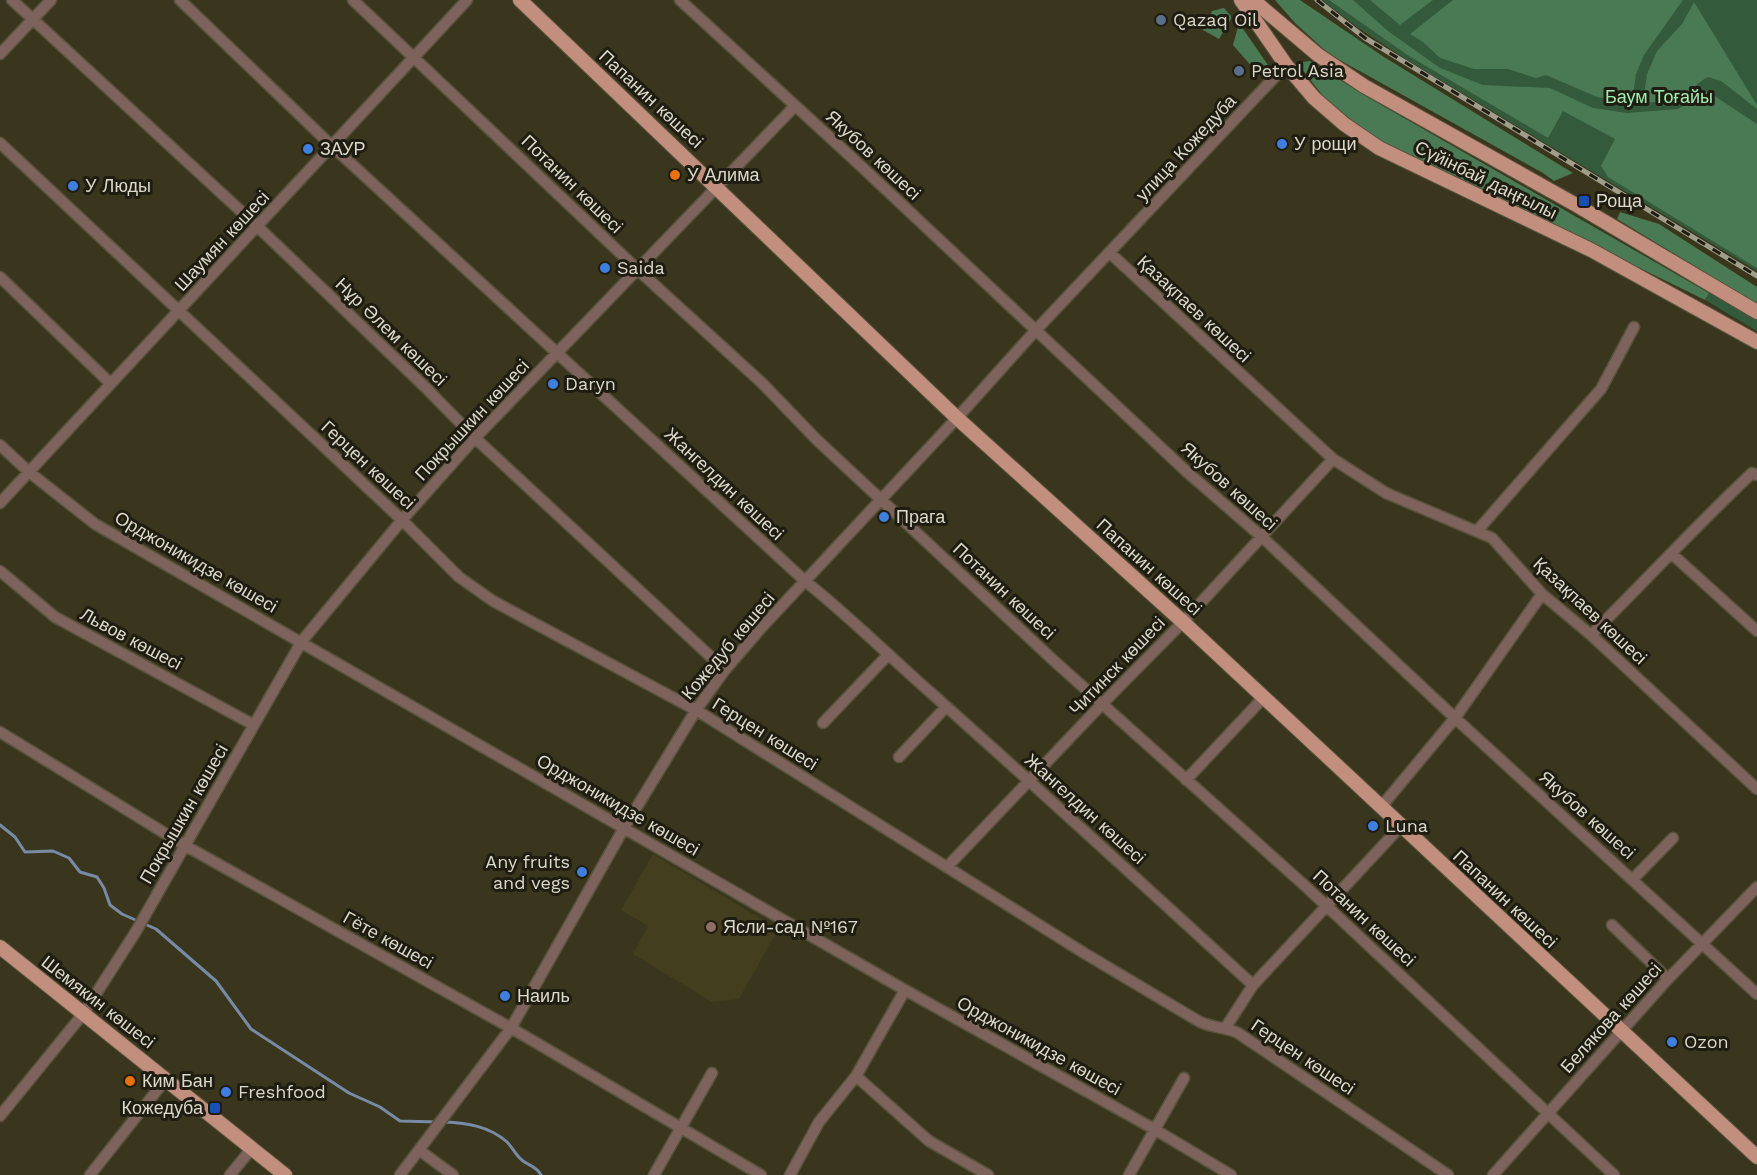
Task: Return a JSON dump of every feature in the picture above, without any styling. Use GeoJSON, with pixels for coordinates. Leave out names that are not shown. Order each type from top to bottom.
{"type":"FeatureCollection","features":[{"type":"Feature","properties":{"kind":"main road","name":"Папанин көшесі"},"geometry":{"type":"LineString","coordinates":[[520,0],[957,418],[1183,622],[1757,1157]]}},
{"type":"Feature","properties":{"kind":"main road","name":"Сүйінбай даңғылы"},"geometry":{"type":"LineString","coordinates":[[1241,0],[1286,65],[1314,98],[1344,124],[1380,148],[1591,250],[1757,342]]}},
{"type":"Feature","properties":{"kind":"main road","name":"Сүйінбай даңғылы"},"geometry":{"type":"LineString","coordinates":[[1253,0],[1318,55],[1364,86],[1578,206],[1757,312]]}},
{"type":"Feature","properties":{"kind":"main road","name":"Шемякин көшесі"},"geometry":{"type":"LineString","coordinates":[[0,947],[285,1175]]}},
{"type":"Feature","properties":{"kind":"street","name":"Нұр Әлем көшесі"},"geometry":{"type":"LineString","coordinates":[[12,0],[258,227],[475,438],[725,670]]}},
{"type":"Feature","properties":{"kind":"street"},"geometry":{"type":"LineString","coordinates":[[0,54],[51,0]]}},
{"type":"Feature","properties":{"kind":"street","name":"Жангелдин көшесі"},"geometry":{"type":"LineString","coordinates":[[180,0],[332,146],[557,354],[805,581],[835,605],[1029,780],[1252,985]]}},
{"type":"Feature","properties":{"kind":"street","name":"Потанин көшесі"},"geometry":{"type":"LineString","coordinates":[[353,0],[637,269],[762,383],[817,440],[882,498],[1043,651],[1327,906],[1614,1175]]}},
{"type":"Feature","properties":{"kind":"street","name":"Шаумян көшесі"},"geometry":{"type":"LineString","coordinates":[[0,503],[467,0]]}},
{"type":"Feature","properties":{"kind":"street","name":"Якубов көшесі"},"geometry":{"type":"LineString","coordinates":[[680,0],[1187,472],[1262,537],[1455,718],[1634,879],[1757,994]]}},
{"type":"Feature","properties":{"kind":"street","name":"улица Кожедуба"},"geometry":{"type":"LineString","coordinates":[[1110,253],[1286,65]]}},
{"type":"Feature","properties":{"kind":"street","name":"Покрышкин көшесі"},"geometry":{"type":"LineString","coordinates":[[83,1014],[137,928],[302,641],[402,520],[475,438],[795,106]]}},
{"type":"Feature","properties":{"kind":"street","name":"Герцен көшесі"},"geometry":{"type":"LineString","coordinates":[[0,143],[402,520],[459,577],[494,601],[696,710],[1084,953],[1200,1022],[1210,1027],[1226,1027],[1238,1033],[1448,1175]]}},
{"type":"Feature","properties":{"kind":"street","name":"Кожедуб көшесі"},"geometry":{"type":"LineString","coordinates":[[419,1150],[511,1028],[624,828],[696,710],[725,670],[1036,330],[1110,253]]}},
{"type":"Feature","properties":{"kind":"street","name":"Қазақпаев көшесі"},"geometry":{"type":"LineString","coordinates":[[1110,253],[1333,459],[1386,492],[1492,538],[1542,594],[1591,635],[1757,789]]}},
{"type":"Feature","properties":{"kind":"street"},"geometry":{"type":"LineString","coordinates":[[0,277],[110,383]]}},
{"type":"Feature","properties":{"kind":"street"},"geometry":{"type":"LineString","coordinates":[[1477,531],[1601,389],[1634,327]]}},
{"type":"Feature","properties":{"kind":"street","name":"Орджоникидзе көшесі"},"geometry":{"type":"LineString","coordinates":[[0,445],[29,472],[95,524],[1231,1175]]}},
{"type":"Feature","properties":{"kind":"street","name":"Читинск көшесі"},"geometry":{"type":"LineString","coordinates":[[947,867],[1183,622],[1333,459]]}},
{"type":"Feature","properties":{"kind":"street"},"geometry":{"type":"LineString","coordinates":[[1591,635],[1729,494],[1752,473],[1757,475]]}},
{"type":"Feature","properties":{"kind":"street"},"geometry":{"type":"LineString","coordinates":[[1672,554],[1757,631]]}},
{"type":"Feature","properties":{"kind":"street","name":"Львов көшесі"},"geometry":{"type":"LineString","coordinates":[[0,571],[55,617],[254,724]]}},
{"type":"Feature","properties":{"kind":"street"},"geometry":{"type":"LineString","coordinates":[[1381,807],[1455,718],[1542,594]]}},
{"type":"Feature","properties":{"kind":"street"},"geometry":{"type":"LineString","coordinates":[[823,723],[888,655]]}},
{"type":"Feature","properties":{"kind":"street"},"geometry":{"type":"LineString","coordinates":[[1186,780],[1264,697]]}},
{"type":"Feature","properties":{"kind":"street"},"geometry":{"type":"LineString","coordinates":[[899,757],[946,706]]}},
{"type":"Feature","properties":{"kind":"street","name":"Гёте көшесі"},"geometry":{"type":"LineString","coordinates":[[0,732],[184,845],[511,1028],[761,1175]]}},
{"type":"Feature","properties":{"kind":"street"},"geometry":{"type":"LineString","coordinates":[[1226,1027],[1252,985],[1401,826]]}},
{"type":"Feature","properties":{"kind":"street"},"geometry":{"type":"LineString","coordinates":[[1634,879],[1673,838]]}},
{"type":"Feature","properties":{"kind":"street","name":"Белякова көшесі"},"geometry":{"type":"LineString","coordinates":[[1493,1175],[1668,979],[1757,887]]}},
{"type":"Feature","properties":{"kind":"street"},"geometry":{"type":"LineString","coordinates":[[1612,925],[1668,979]]}},
{"type":"Feature","properties":{"kind":"street"},"geometry":{"type":"LineString","coordinates":[[790,1175],[819,1122],[856,1076],[905,990]]}},
{"type":"Feature","properties":{"kind":"street"},"geometry":{"type":"LineString","coordinates":[[0,1116],[83,1014]]}},
{"type":"Feature","properties":{"kind":"street"},"geometry":{"type":"LineString","coordinates":[[654,1175],[712,1073]]}},
{"type":"Feature","properties":{"kind":"street"},"geometry":{"type":"LineString","coordinates":[[856,1076],[929,1141],[988,1175]]}},
{"type":"Feature","properties":{"kind":"street"},"geometry":{"type":"LineString","coordinates":[[1129,1175],[1184,1078]]}},
{"type":"Feature","properties":{"kind":"street"},"geometry":{"type":"LineString","coordinates":[[90,1175],[166,1079]]}},
{"type":"Feature","properties":{"kind":"street"},"geometry":{"type":"LineString","coordinates":[[230,1175],[252,1148]]}},
{"type":"Feature","properties":{"kind":"street"},"geometry":{"type":"LineString","coordinates":[[400,1175],[419,1150],[453,1175]]}},
{"type":"Feature","properties":{"kind":"street"},"geometry":{"type":"LineString","coordinates":[[1430,1163],[1437,1175]]}},
{"type":"Feature","properties":{"kind":"shaded area","name":"Ясли-сад №167"},"geometry":{"type":"Polygon","coordinates":[[[653,854],[778,929],[739,999],[712,1002],[633,954],[648,926],[621,910],[653,854]]]}},
{"type":"Feature","properties":{"kind":"green space"},"geometry":{"type":"Polygon","coordinates":[[[1275,0],[1300,0],[1384,57],[1573,173],[1554,181],[1329,54],[1295,23],[1275,0]]]}},
{"type":"Feature","properties":{"kind":"green space","name":"Баум Тоғайы"},"geometry":{"type":"Polygon","coordinates":[[[1322,0],[1757,0],[1757,271],[1407,60],[1357,27],[1322,0]]]}},
{"type":"Feature","properties":{"kind":"green space"},"geometry":{"type":"Polygon","coordinates":[[[1329,0],[1353,0],[1388,31],[1440,68],[1483,85],[1550,88],[1593,108],[1627,113],[1678,109],[1707,91],[1757,124],[1757,268],[1608,177],[1601,166],[1615,139],[1563,111],[1548,138],[1409,56],[1329,0]]]}},
{"type":"Feature","properties":{"kind":"green space"},"geometry":{"type":"Polygon","coordinates":[[[1370,0],[1433,0],[1400,25],[1370,0]]]}},
{"type":"Feature","properties":{"kind":"green space"},"geometry":{"type":"Polygon","coordinates":[[[1453,0],[1683,0],[1644,55],[1636,74],[1632,103],[1597,97],[1546,75],[1536,78],[1508,69],[1474,69],[1440,58],[1423,42],[1410,34],[1453,0]]]}},
{"type":"Feature","properties":{"kind":"green space"},"geometry":{"type":"Polygon","coordinates":[[[1694,2],[1757,105],[1757,109],[1721,81],[1708,77],[1676,98],[1643,103],[1647,74],[1657,51],[1682,24],[1694,2]]]}},
{"type":"Feature","properties":{"kind":"green space"},"geometry":{"type":"Polygon","coordinates":[[[1224,8],[1231,19],[1219,39],[1203,30],[1212,11],[1224,8]]]}},
{"type":"Feature","properties":{"kind":"green space"},"geometry":{"type":"Polygon","coordinates":[[[1239,23],[1270,68],[1260,76],[1233,45],[1239,23]]]}},
{"type":"Feature","properties":{"kind":"green space"},"geometry":{"type":"Polygon","coordinates":[[[1310,61],[1364,95],[1709,293],[1705,300],[1372,137],[1324,97],[1301,68],[1303,62],[1310,61]]]}},
{"type":"Feature","properties":{"kind":"green space"},"geometry":{"type":"Polygon","coordinates":[[[1620,212],[1659,224],[1757,287],[1757,304],[1617,219],[1620,212]]]}},
{"type":"Feature","properties":{"kind":"green space"},"geometry":{"type":"Polygon","coordinates":[[[1709,293],[1757,320],[1757,331],[1705,300],[1709,293]]]}},
{"type":"Feature","properties":{"kind":"waterway"},"geometry":{"type":"LineString","coordinates":[[0,825],[15,837],[25,852],[53,851],[69,858],[80,872],[97,877],[110,905],[122,914],[156,929],[216,981],[251,1029],[349,1093],[380,1107],[400,1121],[437,1122]]}},
{"type":"Feature","properties":{"kind":"waterway"},"geometry":{"type":"LineString","coordinates":[[444,1122],[469,1125],[493,1132],[507,1142],[521,1159],[541,1175]]}},
{"type":"Feature","properties":{"kind":"railway"},"geometry":{"type":"LineString","coordinates":[[1317,0],[1365,38],[1757,276]]}},
{"type":"Feature","properties":{"kind":"place","name":"Qazaq Oil"},"geometry":{"type":"Point","coordinates":[1161,20]}},
{"type":"Feature","properties":{"kind":"place","name":"Petrol Asia"},"geometry":{"type":"Point","coordinates":[1239,71]}},
{"type":"Feature","properties":{"kind":"place","name":"У рощи"},"geometry":{"type":"Point","coordinates":[1282,144]}},
{"type":"Feature","properties":{"kind":"place","name":"ЗАУР"},"geometry":{"type":"Point","coordinates":[308,149]}},
{"type":"Feature","properties":{"kind":"place","name":"У Алима"},"geometry":{"type":"Point","coordinates":[675,175]}},
{"type":"Feature","properties":{"kind":"place","name":"У Люды"},"geometry":{"type":"Point","coordinates":[73,186]}},
{"type":"Feature","properties":{"kind":"place","name":"Роща"},"geometry":{"type":"Point","coordinates":[1584,201]}},
{"type":"Feature","properties":{"kind":"place","name":"Saida"},"geometry":{"type":"Point","coordinates":[605,268]}},
{"type":"Feature","properties":{"kind":"place","name":"Daryn"},"geometry":{"type":"Point","coordinates":[553,384]}},
{"type":"Feature","properties":{"kind":"place","name":"Прага"},"geometry":{"type":"Point","coordinates":[884,517]}},
{"type":"Feature","properties":{"kind":"place","name":"Luna"},"geometry":{"type":"Point","coordinates":[1373,826]}},
{"type":"Feature","properties":{"kind":"place","name":"Any fruits and vegs"},"geometry":{"type":"Point","coordinates":[582,872]}},
{"type":"Feature","properties":{"kind":"place","name":"Ясли-сад №167"},"geometry":{"type":"Point","coordinates":[711,927]}},
{"type":"Feature","properties":{"kind":"place","name":"Наиль"},"geometry":{"type":"Point","coordinates":[505,996]}},
{"type":"Feature","properties":{"kind":"place","name":"Ozon"},"geometry":{"type":"Point","coordinates":[1672,1042]}},
{"type":"Feature","properties":{"kind":"place","name":"Ким Бан"},"geometry":{"type":"Point","coordinates":[130,1081]}},
{"type":"Feature","properties":{"kind":"place","name":"Freshfood"},"geometry":{"type":"Point","coordinates":[226,1092]}},
{"type":"Feature","properties":{"kind":"place","name":"Кожедуба"},"geometry":{"type":"Point","coordinates":[215,1108]}}]}
